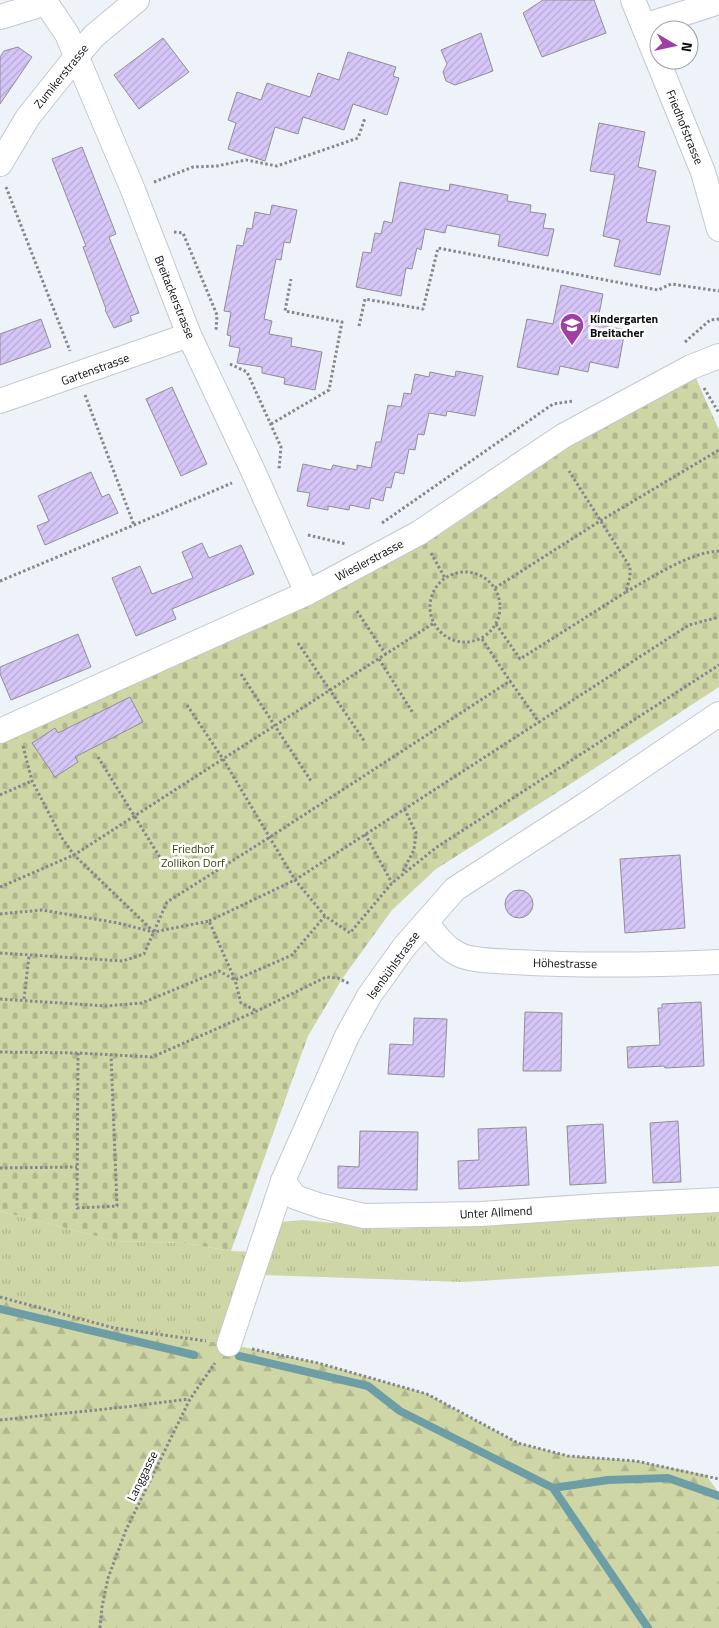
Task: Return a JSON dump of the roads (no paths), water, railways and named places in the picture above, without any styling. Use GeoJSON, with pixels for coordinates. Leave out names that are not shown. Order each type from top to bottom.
{"type":"FeatureCollection","features":[{"type":"Feature","properties":{"kind":"street","name":"Zumikerstrasse"},"geometry":{"type":"LineString","coordinates":[[2,173],[28,117],[94,36],[137,0]]}},
{"type":"Feature","properties":{"kind":"street","name":"Friedhofstrasse"},"geometry":{"type":"LineString","coordinates":[[633,0],[703,172],[719,229]]}},
{"type":"Feature","properties":{"kind":"street","name":"Breitackerstrasse"},"geometry":{"type":"LineString","coordinates":[[44,1],[67,34],[133,190],[189,335],[307,593]]}},
{"type":"Feature","properties":{"kind":"street"},"geometry":{"type":"LineString","coordinates":[[0,17],[33,7],[44,1]]}},
{"type":"Feature","properties":{"kind":"street"},"geometry":{"type":"LineString","coordinates":[[644,26],[719,2]]}},
{"type":"Feature","properties":{"kind":"street","name":"Gartenstrasse"},"geometry":{"type":"LineString","coordinates":[[0,401],[189,335]]}},
{"type":"Feature","properties":{"kind":"street","name":"Wieslerstrasse"},"geometry":{"type":"LineString","coordinates":[[7,728],[307,593],[419,533],[563,436],[691,367],[719,356]]}},
{"type":"Feature","properties":{"kind":"street","name":"Isenbühlstrasse"},"geometry":{"type":"LineString","coordinates":[[228,1344],[283,1181],[347,1036],[369,996],[404,947],[455,888],[585,805],[719,714]]}},
{"type":"Feature","properties":{"kind":"street","name":"Höhestrasse"},"geometry":{"type":"LineString","coordinates":[[426,922],[444,945],[459,955],[488,960],[556,964],[719,962]]}},
{"type":"Feature","properties":{"kind":"street","name":"Unter Allmend"},"geometry":{"type":"LineString","coordinates":[[283,1181],[295,1197],[321,1206],[364,1216],[481,1214],[719,1200]]}},
{"type":"Feature","properties":{"kind":"waterway"},"geometry":{"type":"LineString","coordinates":[[0,1309],[194,1355]]}},
{"type":"Feature","properties":{"kind":"waterway"},"geometry":{"type":"LineString","coordinates":[[239,1356],[368,1386],[400,1411],[553,1488],[648,1628]]}},
{"type":"Feature","properties":{"kind":"waterway"},"geometry":{"type":"LineString","coordinates":[[553,1488],[608,1480],[668,1478],[719,1496]]}},
{"type":"Feature","properties":{"kind":"place","name":"Kindergarten Breitacher"},"geometry":{"type":"Point","coordinates":[572,346]}},
{"type":"Feature","properties":{"kind":"park label","name":"Friedhof Zollikon Dorf"},"geometry":{"type":"Point","coordinates":[193,855]}}]}
